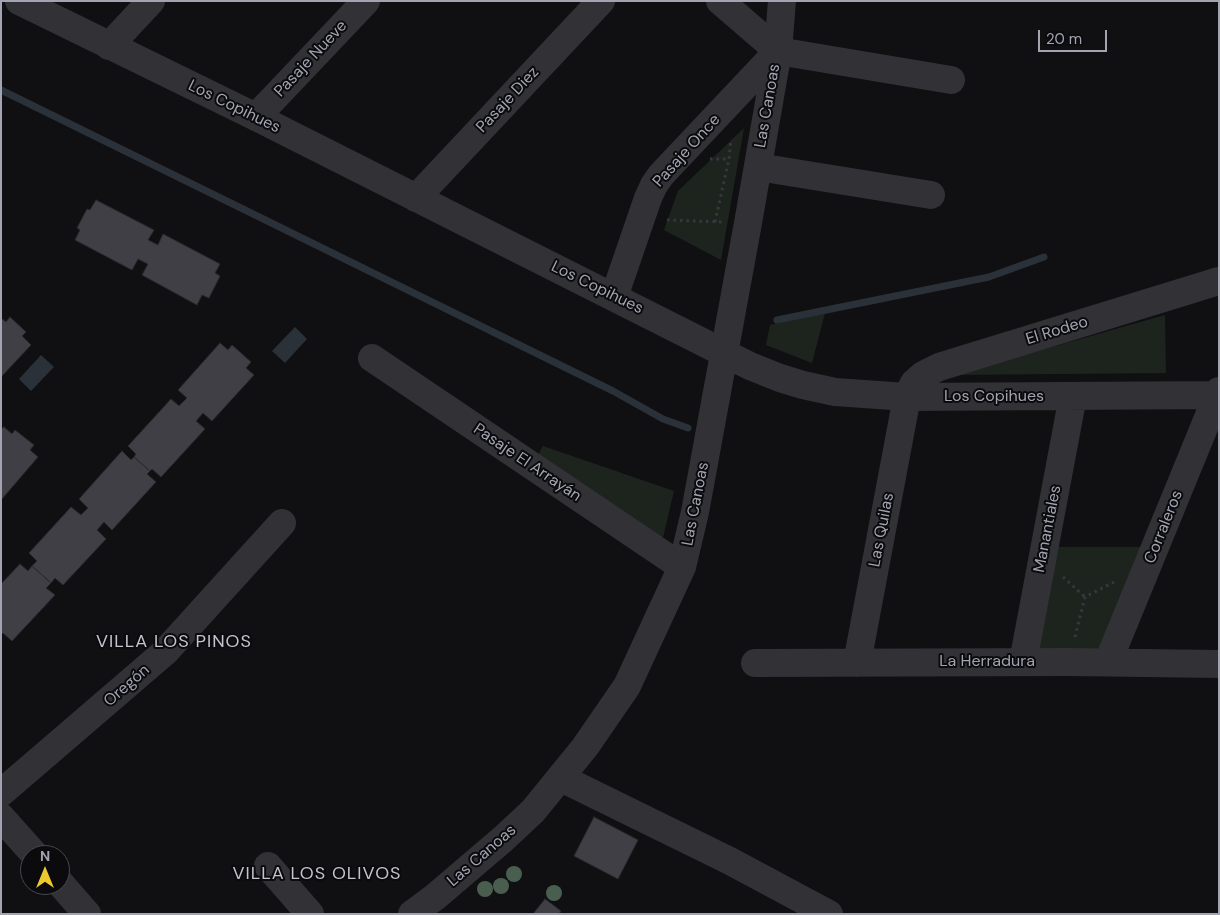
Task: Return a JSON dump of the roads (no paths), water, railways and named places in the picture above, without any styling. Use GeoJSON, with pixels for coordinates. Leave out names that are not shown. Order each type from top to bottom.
{"type":"FeatureCollection","features":[{"type":"Feature","properties":{"kind":"street","name":"Los Copihues"},"geometry":{"type":"LineString","coordinates":[[19,1],[614,296],[750,366],[804,385],[835,392],[908,397],[1218,394]]}},
{"type":"Feature","properties":{"kind":"street"},"geometry":{"type":"LineString","coordinates":[[109,46],[151,1]]}},
{"type":"Feature","properties":{"kind":"street","name":"Pasaje Nueve"},"geometry":{"type":"LineString","coordinates":[[256,118],[366,1]]}},
{"type":"Feature","properties":{"kind":"street","name":"Pasaje Diez"},"geometry":{"type":"LineString","coordinates":[[416,198],[600,1]]}},
{"type":"Feature","properties":{"kind":"street"},"geometry":{"type":"LineString","coordinates":[[720,1],[778,51],[952,80]]}},
{"type":"Feature","properties":{"kind":"street","name":"Las Canoas"},"geometry":{"type":"LineString","coordinates":[[412,914],[441,905],[533,811],[561,778],[627,686],[682,568],[693,522],[748,223],[778,51],[782,1]]}},
{"type":"Feature","properties":{"kind":"street","name":"Pasaje Once"},"geometry":{"type":"LineString","coordinates":[[614,296],[654,185],[661,175],[778,51]]}},
{"type":"Feature","properties":{"kind":"street"},"geometry":{"type":"LineString","coordinates":[[759,160],[931,195]]}},
{"type":"Feature","properties":{"kind":"street","name":"El Rodeo"},"geometry":{"type":"LineString","coordinates":[[908,397],[914,383],[923,375],[939,367],[1219,281]]}},
{"type":"Feature","properties":{"kind":"street","name":"Pasaje El Arrayán"},"geometry":{"type":"LineString","coordinates":[[372,358],[682,568]]}},
{"type":"Feature","properties":{"kind":"street","name":"Corraleros"},"geometry":{"type":"LineString","coordinates":[[1108,662],[1218,394]]}},
{"type":"Feature","properties":{"kind":"street","name":"Manantiales"},"geometry":{"type":"LineString","coordinates":[[1023,662],[1073,396]]}},
{"type":"Feature","properties":{"kind":"street","name":"Las Quilas"},"geometry":{"type":"LineString","coordinates":[[857,663],[908,397]]}},
{"type":"Feature","properties":{"kind":"street","name":"Oregón"},"geometry":{"type":"LineString","coordinates":[[1,793],[164,652],[282,524]]}},
{"type":"Feature","properties":{"kind":"street","name":"La Herradura"},"geometry":{"type":"LineString","coordinates":[[755,663],[1108,662],[1219,664]]}},
{"type":"Feature","properties":{"kind":"street"},"geometry":{"type":"LineString","coordinates":[[561,778],[730,861],[828,914]]}},
{"type":"Feature","properties":{"kind":"street"},"geometry":{"type":"LineString","coordinates":[[1,817],[26,845]]}},
{"type":"Feature","properties":{"kind":"street"},"geometry":{"type":"LineString","coordinates":[[268,866],[310,914]]}},
{"type":"Feature","properties":{"kind":"street"},"geometry":{"type":"LineString","coordinates":[[70,894],[87,914]]}},
{"type":"Feature","properties":{"kind":"waterway"},"geometry":{"type":"LineString","coordinates":[[1,90],[613,391],[663,419],[688,428]]}},
{"type":"Feature","properties":{"kind":"waterway"},"geometry":{"type":"LineString","coordinates":[[777,320],[989,277],[1044,257]]}},
{"type":"Feature","properties":{"kind":"district","name":"VILLA LOS PINOS"},"geometry":{"type":"Point","coordinates":[174,642]}},
{"type":"Feature","properties":{"kind":"district","name":"VILLA LOS OLIVOS"},"geometry":{"type":"Point","coordinates":[317,874]}}]}
